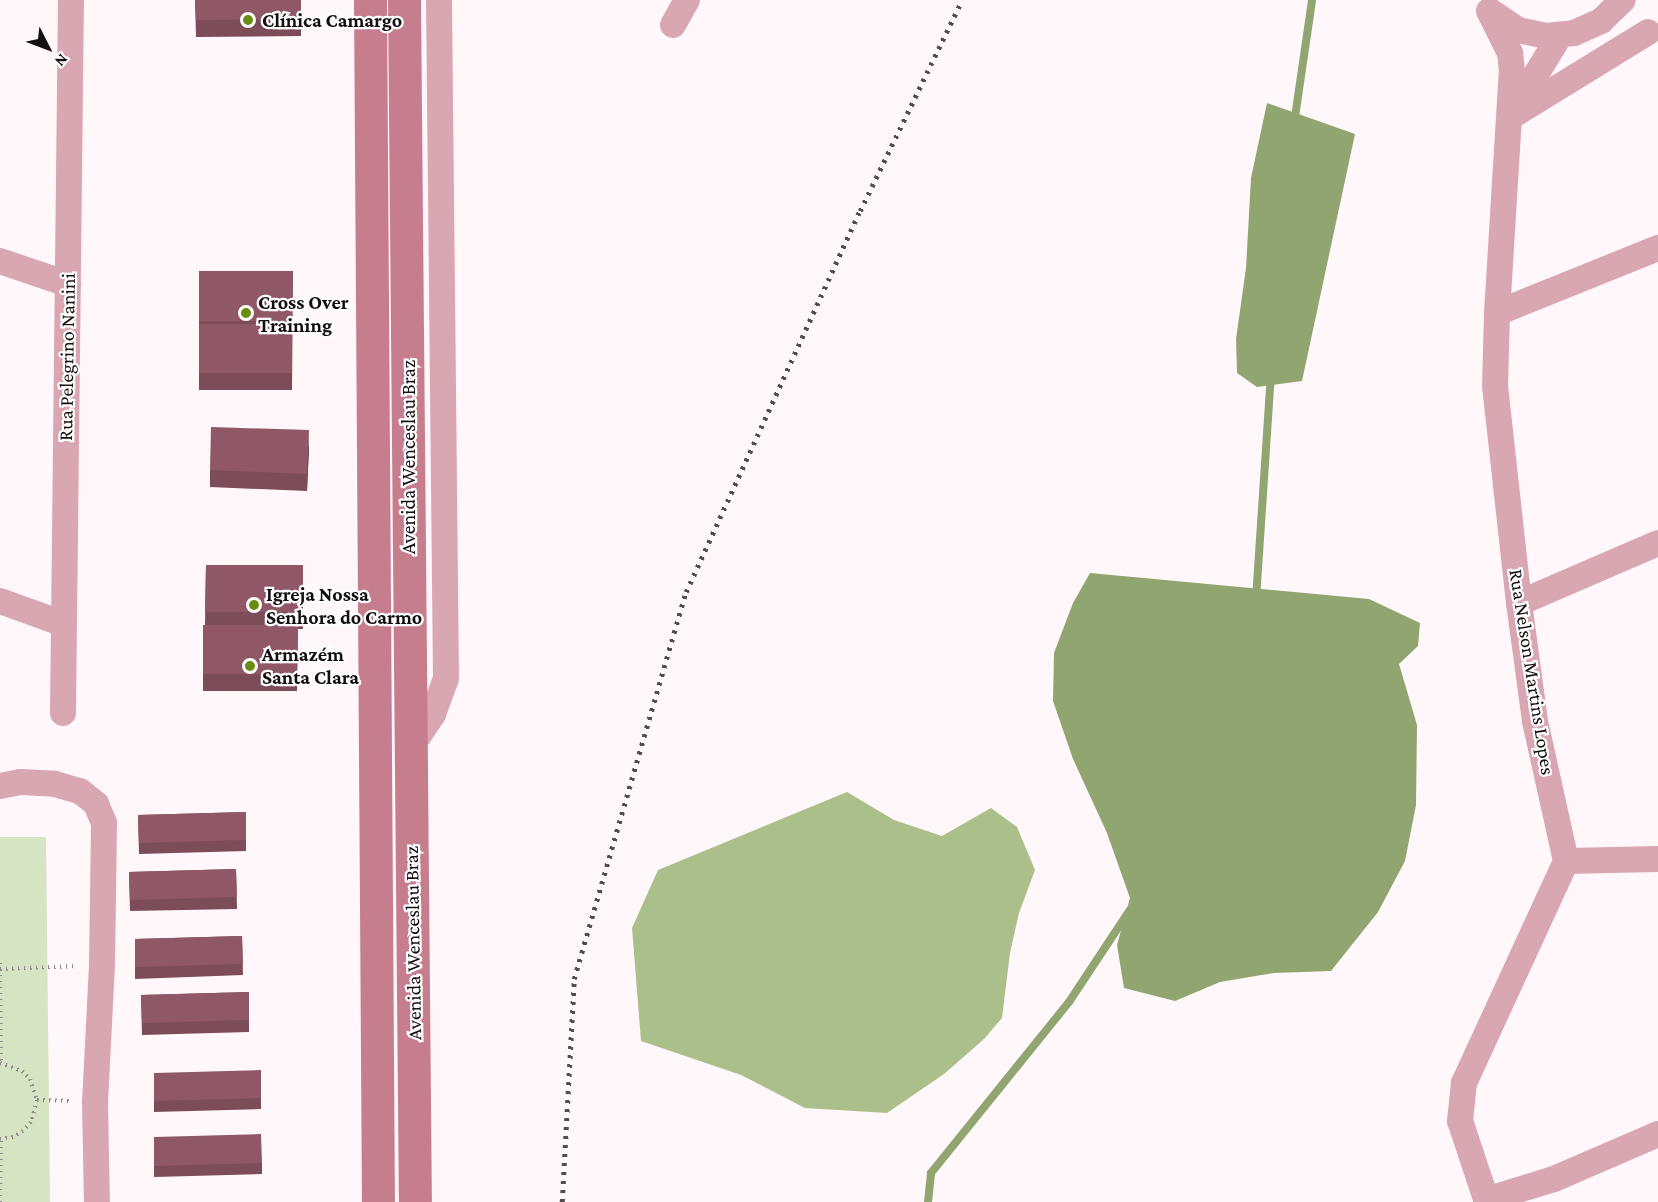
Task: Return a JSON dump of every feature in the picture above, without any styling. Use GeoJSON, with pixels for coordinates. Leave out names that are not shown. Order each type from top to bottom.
{"type":"FeatureCollection","features":[{"type":"Feature","properties":{"kind":"street","name":"Rua Pelegrino Nanini"},"geometry":{"type":"LineString","coordinates":[[63,713],[71,0]]}},
{"type":"Feature","properties":{"kind":"street","name":"Avenida Wenceslau Braz"},"geometry":{"type":"LineString","coordinates":[[370,0],[378,1202]]}},
{"type":"Feature","properties":{"kind":"street","name":"Avenida Wenceslau Braz"},"geometry":{"type":"LineString","coordinates":[[404,0],[415,1202]]}},
{"type":"Feature","properties":{"kind":"street"},"geometry":{"type":"LineString","coordinates":[[411,747],[434,714],[446,679],[439,0]]}},
{"type":"Feature","properties":{"kind":"street"},"geometry":{"type":"LineString","coordinates":[[673,25],[687,0]]}},
{"type":"Feature","properties":{"kind":"street"},"geometry":{"type":"LineString","coordinates":[[1484,5],[1518,30],[1546,36],[1575,33],[1600,21],[1623,0]]}},
{"type":"Feature","properties":{"kind":"street","name":"Rua Nelson Martins Lopes"},"geometry":{"type":"LineString","coordinates":[[1484,5],[1510,53],[1510,117],[1497,313],[1495,386],[1519,603],[1535,721],[1566,861]]}},
{"type":"Feature","properties":{"kind":"street"},"geometry":{"type":"LineString","coordinates":[[1600,21],[1653,33]]}},
{"type":"Feature","properties":{"kind":"street"},"geometry":{"type":"LineString","coordinates":[[1510,117],[1653,33]]}},
{"type":"Feature","properties":{"kind":"street"},"geometry":{"type":"LineString","coordinates":[[1510,117],[1560,35]]}},
{"type":"Feature","properties":{"kind":"street"},"geometry":{"type":"LineString","coordinates":[[1497,313],[1658,248]]}},
{"type":"Feature","properties":{"kind":"street"},"geometry":{"type":"LineString","coordinates":[[0,261],[68,284]]}},
{"type":"Feature","properties":{"kind":"street"},"geometry":{"type":"LineString","coordinates":[[1519,603],[1658,543]]}},
{"type":"Feature","properties":{"kind":"street"},"geometry":{"type":"LineString","coordinates":[[0,601],[64,624]]}},
{"type":"Feature","properties":{"kind":"street"},"geometry":{"type":"LineString","coordinates":[[0,786],[21,782],[55,784],[80,791],[96,804],[104,823],[102,965],[95,1102],[97,1202]]}},
{"type":"Feature","properties":{"kind":"street"},"geometry":{"type":"LineString","coordinates":[[1658,860],[1566,861],[1464,1083],[1460,1121],[1486,1201],[1558,1191],[1658,1134]]}},
{"type":"Feature","properties":{"kind":"street"},"geometry":{"type":"LineString","coordinates":[[376,934],[412,933]]}},
{"type":"Feature","properties":{"kind":"path"},"geometry":{"type":"LineString","coordinates":[[0,963],[0,1063],[22,1071],[30,1079],[37,1100],[33,1117],[23,1131],[1,1139],[0,1202]]}},
{"type":"Feature","properties":{"kind":"path"},"geometry":{"type":"LineString","coordinates":[[0,969],[102,965]]}},
{"type":"Feature","properties":{"kind":"shaded area"},"geometry":{"type":"Polygon","coordinates":[[[1267,103],[1355,134],[1302,381],[1257,387],[1237,373],[1236,339],[1246,268],[1251,178],[1267,103]]]}},
{"type":"Feature","properties":{"kind":"shaded area"},"geometry":{"type":"Polygon","coordinates":[[[1090,573],[1369,599],[1420,623],[1418,646],[1399,664],[1417,725],[1416,805],[1405,861],[1378,912],[1331,971],[1274,973],[1220,982],[1175,1001],[1124,988],[1117,945],[1130,898],[1107,833],[1073,759],[1053,701],[1054,653],[1073,603],[1090,573]]]}},
{"type":"Feature","properties":{"kind":"shaded area"},"geometry":{"type":"Polygon","coordinates":[[[847,792],[894,820],[942,836],[991,808],[1017,827],[1035,870],[1019,913],[1010,953],[1002,1018],[984,1039],[944,1074],[887,1113],[805,1108],[741,1075],[641,1041],[632,928],[658,870],[847,792]]]}},
{"type":"Feature","properties":{"kind":"shaded area"},"geometry":{"type":"Polygon","coordinates":[[[0,837],[46,837],[50,1202],[0,1202],[0,837]]]}},
{"type":"Feature","properties":{"kind":"building"},"geometry":{"type":"Polygon","coordinates":[[[195,0],[301,0],[301,19],[196,20],[195,0]]]}},
{"type":"Feature","properties":{"kind":"building","name":"Cross Over Training"},"geometry":{"type":"Polygon","coordinates":[[[199,271],[293,271],[292,321],[199,321],[199,271]]]}},
{"type":"Feature","properties":{"kind":"building"},"geometry":{"type":"Polygon","coordinates":[[[199,324],[292,324],[292,373],[199,373],[199,324]]]}},
{"type":"Feature","properties":{"kind":"building"},"geometry":{"type":"Polygon","coordinates":[[[211,427],[309,430],[307,474],[210,470],[211,427]]]}},
{"type":"Feature","properties":{"kind":"building","name":"Igreja Nossa Senhora do Carmo"},"geometry":{"type":"Polygon","coordinates":[[[206,565],[303,565],[303,612],[205,612],[206,565]]]}},
{"type":"Feature","properties":{"kind":"building","name":"Armazém Santa Clara"},"geometry":{"type":"Polygon","coordinates":[[[203,625],[298,625],[297,674],[203,674],[203,625]]]}},
{"type":"Feature","properties":{"kind":"building"},"geometry":{"type":"Polygon","coordinates":[[[246,812],[246,840],[139,843],[138,815],[246,812]]]}},
{"type":"Feature","properties":{"kind":"building"},"geometry":{"type":"Polygon","coordinates":[[[236,869],[237,897],[130,900],[129,872],[236,869]]]}},
{"type":"Feature","properties":{"kind":"building"},"geometry":{"type":"Polygon","coordinates":[[[242,936],[243,964],[135,967],[135,939],[242,936]]]}},
{"type":"Feature","properties":{"kind":"building"},"geometry":{"type":"Polygon","coordinates":[[[249,992],[249,1020],[142,1023],[141,995],[249,992]]]}},
{"type":"Feature","properties":{"kind":"building"},"geometry":{"type":"Polygon","coordinates":[[[261,1070],[261,1098],[154,1101],[154,1073],[261,1070]]]}},
{"type":"Feature","properties":{"kind":"building"},"geometry":{"type":"Polygon","coordinates":[[[261,1134],[262,1163],[154,1166],[154,1137],[261,1134]]]}},
{"type":"Feature","properties":{"kind":"waterway"},"geometry":{"type":"LineString","coordinates":[[1294,124],[1312,0]]}},
{"type":"Feature","properties":{"kind":"waterway"},"geometry":{"type":"LineString","coordinates":[[1256,599],[1271,376]]}},
{"type":"Feature","properties":{"kind":"waterway"},"geometry":{"type":"LineString","coordinates":[[928,1202],[931,1173],[1069,1002],[1130,910]]}},
{"type":"Feature","properties":{"kind":"railway"},"geometry":{"type":"LineString","coordinates":[[562,1202],[574,979],[686,592],[860,211],[962,0]]}},
{"type":"Feature","properties":{"kind":"place","name":"Clínica Camargo"},"geometry":{"type":"Point","coordinates":[248,20]}},
{"type":"Feature","properties":{"kind":"place","name":"Cross Over Training"},"geometry":{"type":"Point","coordinates":[246,313]}},
{"type":"Feature","properties":{"kind":"place","name":"Igreja Nossa Senhora do Carmo"},"geometry":{"type":"Point","coordinates":[254,605]}},
{"type":"Feature","properties":{"kind":"place","name":"Armazém Santa Clara"},"geometry":{"type":"Point","coordinates":[250,666]}}]}
